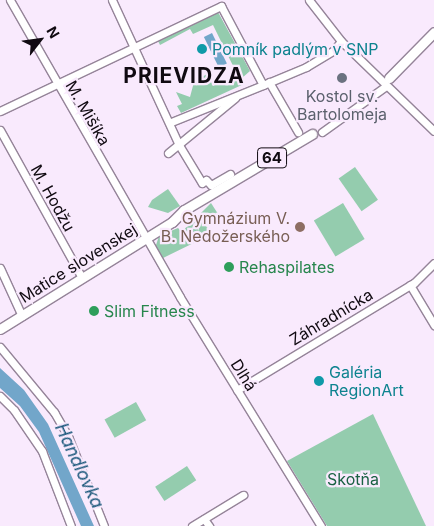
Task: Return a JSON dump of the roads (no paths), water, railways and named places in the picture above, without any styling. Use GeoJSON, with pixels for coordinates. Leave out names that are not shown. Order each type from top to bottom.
{"type":"FeatureCollection","features":[{"type":"Feature","properties":{"kind":"main road"},"geometry":{"type":"LineString","coordinates":[[388,82],[434,33]]}},
{"type":"Feature","properties":{"kind":"main road","name":"Matice slovenskej"},"geometry":{"type":"LineString","coordinates":[[0,329],[172,222],[184,210],[232,178],[312,134]]}},
{"type":"Feature","properties":{"kind":"street","name":"M. Mišíka"},"geometry":{"type":"LineString","coordinates":[[10,0],[55,84],[146,238]]}},
{"type":"Feature","properties":{"kind":"street"},"geometry":{"type":"LineString","coordinates":[[112,0],[179,145],[202,183],[206,180],[211,185],[232,178]]}},
{"type":"Feature","properties":{"kind":"street"},"geometry":{"type":"LineString","coordinates":[[309,0],[342,41],[371,72],[388,82],[434,131]]}},
{"type":"Feature","properties":{"kind":"street"},"geometry":{"type":"LineString","coordinates":[[0,111],[120,54],[132,46],[219,3],[266,84],[298,132]]}},
{"type":"Feature","properties":{"kind":"street"},"geometry":{"type":"LineString","coordinates":[[170,123],[212,103],[238,96],[306,67],[334,50],[342,41]]}},
{"type":"Feature","properties":{"kind":"street"},"geometry":{"type":"LineString","coordinates":[[322,132],[388,82]]}},
{"type":"Feature","properties":{"kind":"street"},"geometry":{"type":"LineString","coordinates":[[168,152],[238,96]]}},
{"type":"Feature","properties":{"kind":"street","name":"M. Hodžu"},"geometry":{"type":"LineString","coordinates":[[0,130],[82,278]]}},
{"type":"Feature","properties":{"kind":"street","name":"Dlhá"},"geometry":{"type":"LineString","coordinates":[[146,238],[236,390],[320,526]]}},
{"type":"Feature","properties":{"kind":"street","name":"Záhradnícka"},"geometry":{"type":"LineString","coordinates":[[236,390],[424,277],[434,263]]}},
{"type":"Feature","properties":{"kind":"street"},"geometry":{"type":"LineString","coordinates":[[0,268],[22,316]]}},
{"type":"Feature","properties":{"kind":"street"},"geometry":{"type":"LineString","coordinates":[[410,285],[434,325]]}},
{"type":"Feature","properties":{"kind":"street"},"geometry":{"type":"LineString","coordinates":[[0,347],[54,412],[68,436],[104,526]]}},
{"type":"Feature","properties":{"kind":"street"},"geometry":{"type":"LineString","coordinates":[[0,396],[14,410],[42,451],[71,526]]}},
{"type":"Feature","properties":{"kind":"street"},"geometry":{"type":"LineString","coordinates":[[192,526],[243,495]]}},
{"type":"Feature","properties":{"kind":"street"},"geometry":{"type":"LineString","coordinates":[[204,519],[209,526]]}},
{"type":"Feature","properties":{"kind":"water"},"geometry":{"type":"Polygon","coordinates":[[[212,33],[227,64],[219,68],[204,37],[212,33]]]}},
{"type":"Feature","properties":{"kind":"water"},"geometry":{"type":"Polygon","coordinates":[[[0,368],[24,390],[48,424],[94,526],[81,526],[39,432],[20,406],[0,388],[0,368]]]}},
{"type":"Feature","properties":{"kind":"place","name":"Pomník padlým v SNP"},"geometry":{"type":"Point","coordinates":[202,49]}},
{"type":"Feature","properties":{"kind":"place","name":"Kostol sv. Bartolomeja"},"geometry":{"type":"Point","coordinates":[342,78]}},
{"type":"Feature","properties":{"kind":"place","name":"Gymnázium V. B. Nedožerského"},"geometry":{"type":"Point","coordinates":[300,227]}},
{"type":"Feature","properties":{"kind":"place","name":"Rehaspilates"},"geometry":{"type":"Point","coordinates":[229,267]}},
{"type":"Feature","properties":{"kind":"place","name":"Slim Fitness"},"geometry":{"type":"Point","coordinates":[94,311]}},
{"type":"Feature","properties":{"kind":"place","name":"Galéria RegionArt"},"geometry":{"type":"Point","coordinates":[319,381]}},
{"type":"Feature","properties":{"kind":"district","name":"PRIEVIDZA"},"geometry":{"type":"Point","coordinates":[184,76]}},
{"type":"Feature","properties":{"kind":"water label","name":"Handlovka"},"geometry":{"type":"Point","coordinates":[79,466]}},
{"type":"Feature","properties":{"kind":"park label","name":"Skotňa"},"geometry":{"type":"Point","coordinates":[353,479]}}]}
